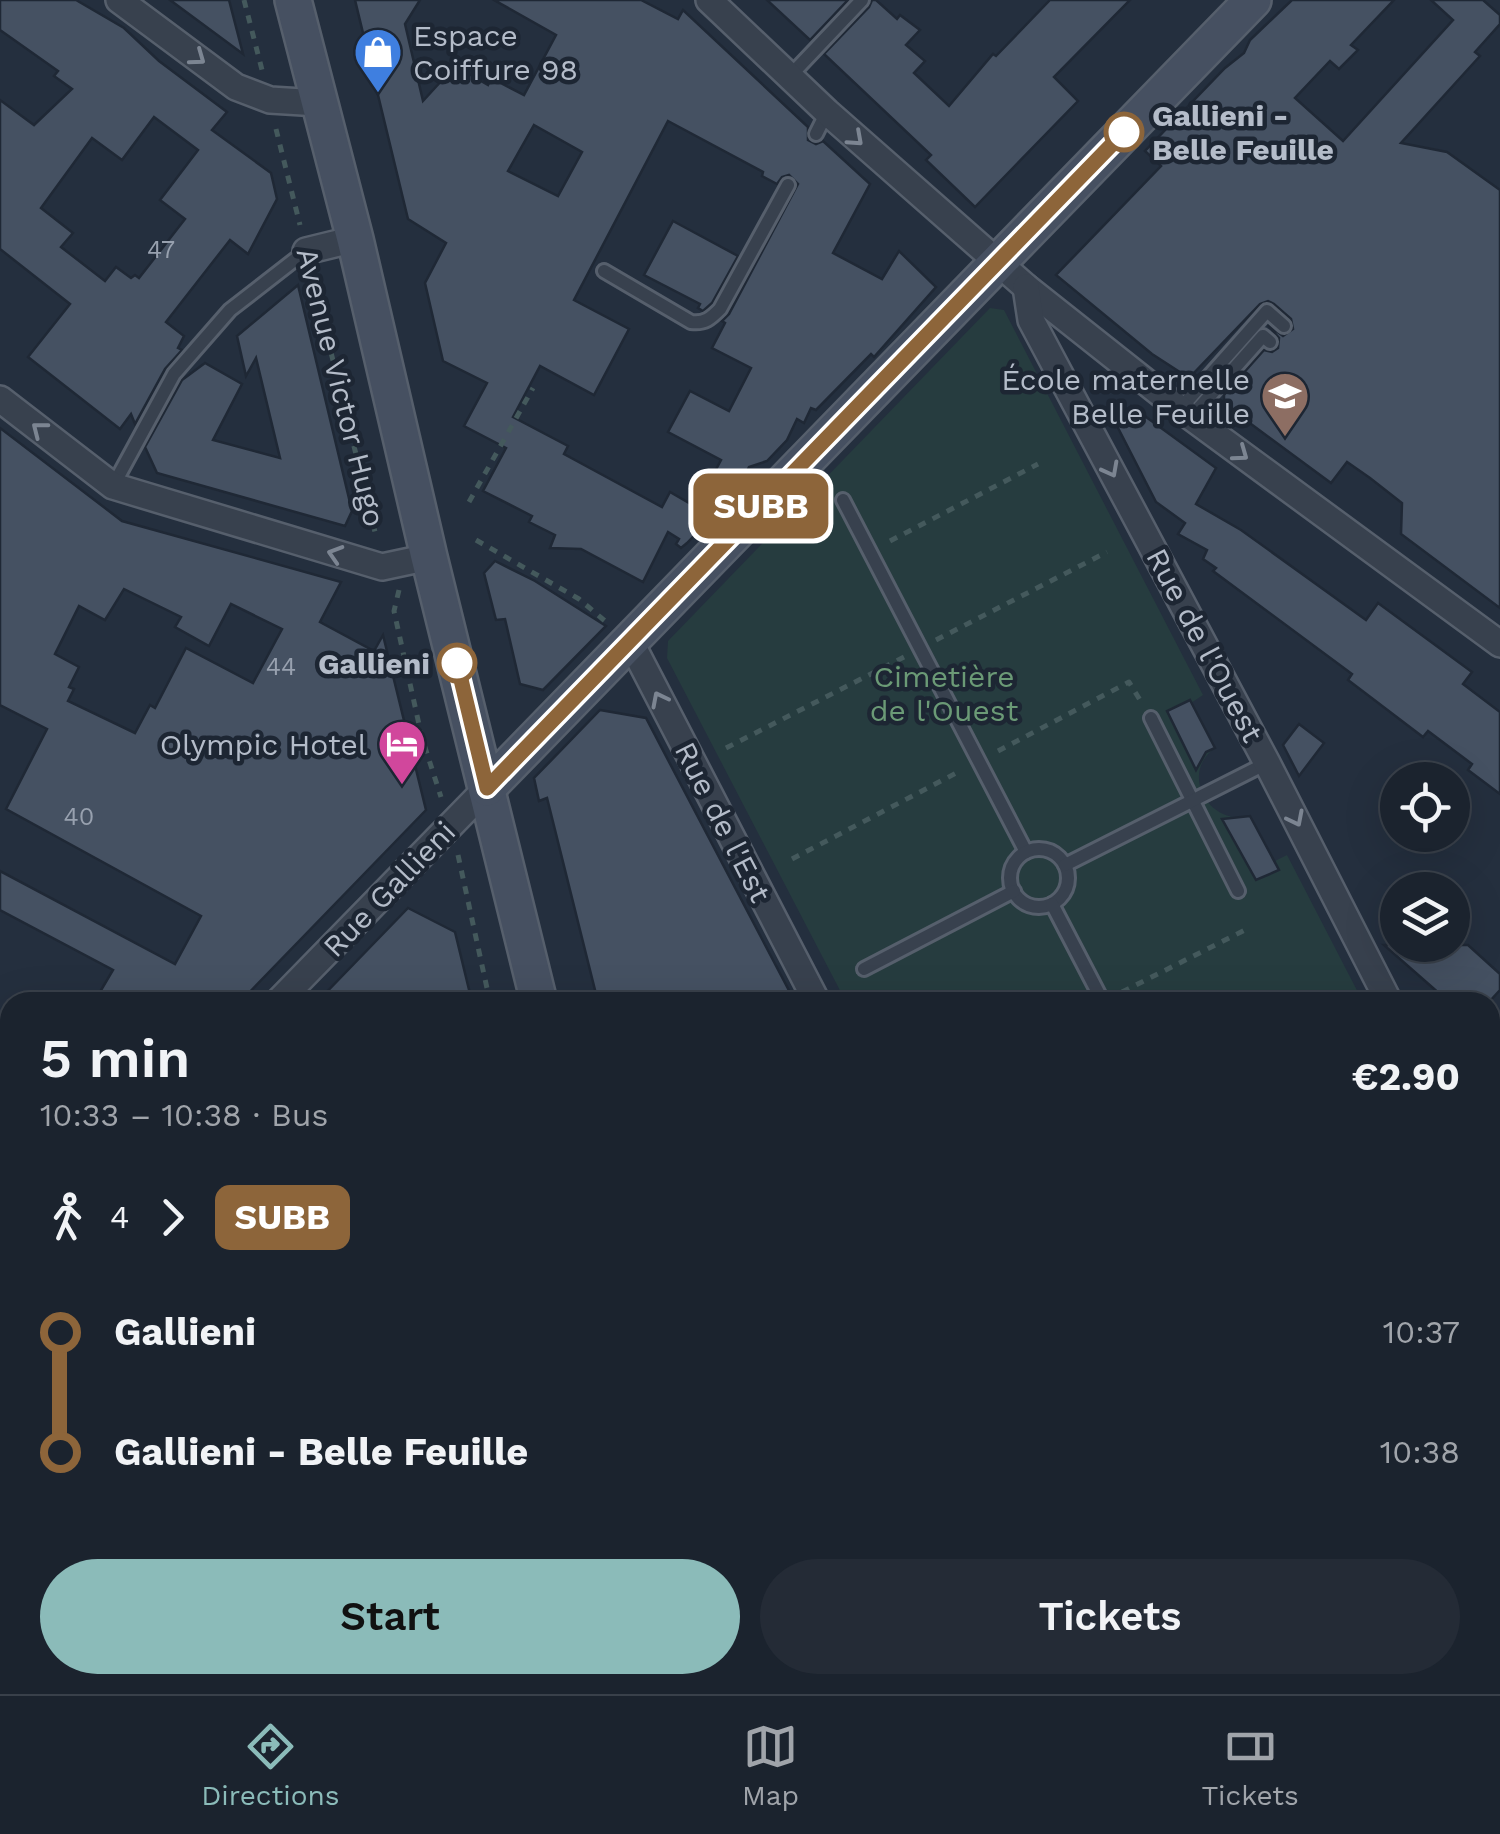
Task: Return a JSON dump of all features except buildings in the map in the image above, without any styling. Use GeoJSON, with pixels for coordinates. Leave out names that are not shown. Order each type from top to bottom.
{"type":"FeatureCollection","features":[{"type":"Feature","properties":{"kind":"street"},"geometry":{"type":"LineString","coordinates":[[119,0],[236,86],[270,100],[319,103]]}},
{"type":"Feature","properties":{"kind":"street","name":"Avenue Victor Hugo"},"geometry":{"type":"LineString","coordinates":[[292,0],[356,239],[429,557],[537,992]]}},
{"type":"Feature","properties":{"kind":"street"},"geometry":{"type":"LineString","coordinates":[[708,0],[790,76],[821,123],[1186,413],[1500,644]]}},
{"type":"Feature","properties":{"kind":"street","name":"Rue Gallieni"},"geometry":{"type":"LineString","coordinates":[[288,992],[1253,0]]}},
{"type":"Feature","properties":{"kind":"street"},"geometry":{"type":"LineString","coordinates":[[306,251],[356,239]]}},
{"type":"Feature","properties":{"kind":"street","name":"Rue de l'Ouest"},"geometry":{"type":"LineString","coordinates":[[1026,288],[1031,320],[1267,762],[1384,992]]}},
{"type":"Feature","properties":{"kind":"street"},"geometry":{"type":"LineString","coordinates":[[0,399],[113,486],[367,564],[395,567],[429,557]]}},
{"type":"Feature","properties":{"kind":"street","name":"Rue de l'Est"},"geometry":{"type":"LineString","coordinates":[[630,641],[812,992]]}},
{"type":"Feature","properties":{"kind":"lane"},"geometry":{"type":"LineString","coordinates":[[790,76],[862,0]]}},
{"type":"Feature","properties":{"kind":"lane"},"geometry":{"type":"LineString","coordinates":[[604,271],[691,322],[700,323],[720,309],[788,185]]}},
{"type":"Feature","properties":{"kind":"lane"},"geometry":{"type":"LineString","coordinates":[[113,486],[174,374],[230,310],[306,251]]}},
{"type":"Feature","properties":{"kind":"lane"},"geometry":{"type":"LineString","coordinates":[[1186,413],[1267,311],[1284,326]]}},
{"type":"Feature","properties":{"kind":"lane"},"geometry":{"type":"LineString","coordinates":[[1186,413],[1263,336],[1270,342]]}},
{"type":"Feature","properties":{"kind":"lane"},"geometry":{"type":"LineString","coordinates":[[843,500],[1026,852]]}},
{"type":"Feature","properties":{"kind":"lane"},"geometry":{"type":"LineString","coordinates":[[1151,718],[1238,891]]}},
{"type":"Feature","properties":{"kind":"lane"},"geometry":{"type":"LineString","coordinates":[[1065,865],[1267,762]]}},
{"type":"Feature","properties":{"kind":"lane"},"geometry":{"type":"LineString","coordinates":[[1048,850],[1065,865],[1067,887],[1052,904],[1030,905],[1014,891],[1012,869],[1026,852],[1048,850]]}},
{"type":"Feature","properties":{"kind":"lane"},"geometry":{"type":"LineString","coordinates":[[864,969],[1014,891]]}},
{"type":"Feature","properties":{"kind":"lane"},"geometry":{"type":"LineString","coordinates":[[1052,904],[1098,992]]}},
{"type":"Feature","properties":{"kind":"path","name":"Avenue Victor Hugo"},"geometry":{"type":"LineString","coordinates":[[244,0],[376,536],[387,545],[395,567],[400,592],[394,611],[422,738],[452,824],[488,992]]}},
{"type":"Feature","properties":{"kind":"path"},"geometry":{"type":"LineString","coordinates":[[468,502],[533,388]]}},
{"type":"Feature","properties":{"kind":"path"},"geometry":{"type":"LineString","coordinates":[[870,551],[1038,464]]}},
{"type":"Feature","properties":{"kind":"path"},"geometry":{"type":"LineString","coordinates":[[476,540],[579,600],[630,641]]}},
{"type":"Feature","properties":{"kind":"path"},"geometry":{"type":"LineString","coordinates":[[1123,992],[1247,929]]}},
{"type":"Feature","properties":{"kind":"green space","name":"Cimetière de l'Ouest"},"geometry":{"type":"Polygon","coordinates":[[[990,308],[1004,310],[1203,695],[1191,703],[1215,748],[1204,759],[1200,771],[1204,796],[1222,814],[1250,816],[1273,862],[1287,855],[1358,992],[841,992],[667,658],[668,641],[990,308]]]}},
{"type":"Feature","properties":{"kind":"bus line","name":"SUBB"},"geometry":{"type":"LineString","coordinates":[[457,663],[487,788],[1124,132]]}},
{"type":"Feature","properties":{"kind":"place","name":"Espace Coiffure 98"},"geometry":{"type":"Point","coordinates":[378,94]}},
{"type":"Feature","properties":{"kind":"place","name":"Gallieni - Belle Feuille"},"geometry":{"type":"Point","coordinates":[1124,132]}},
{"type":"Feature","properties":{"kind":"place","name":"École maternelle Belle Feuille"},"geometry":{"type":"Point","coordinates":[1285,438]}},
{"type":"Feature","properties":{"kind":"place","name":"Gallieni"},"geometry":{"type":"Point","coordinates":[457,663]}},
{"type":"Feature","properties":{"kind":"place","name":"Olympic Hotel"},"geometry":{"type":"Point","coordinates":[402,786]}}]}
